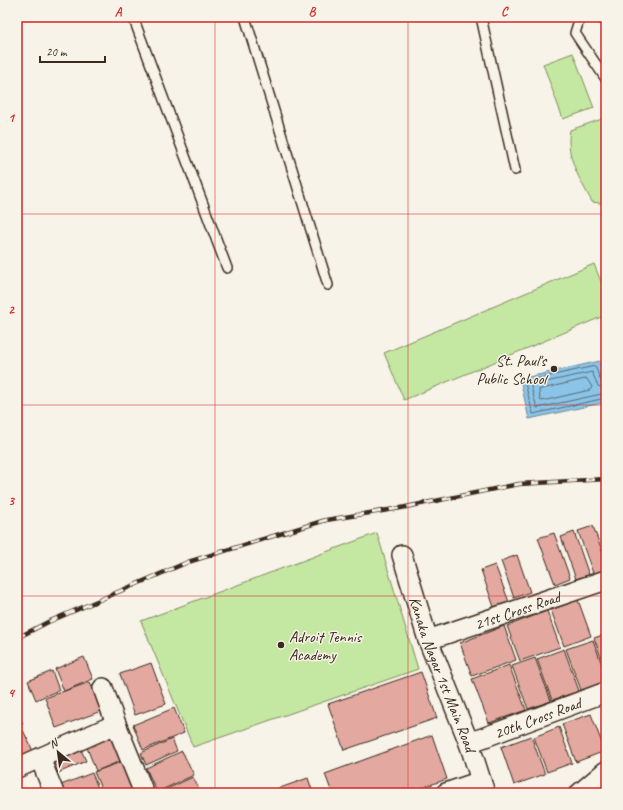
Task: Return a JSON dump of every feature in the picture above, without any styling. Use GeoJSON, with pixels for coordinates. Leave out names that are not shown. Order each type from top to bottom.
{"type":"FeatureCollection","features":[{"type":"Feature","properties":{"kind":"street","name":"Kanaka Nagar 1st Main Road"},"geometry":{"type":"LineString","coordinates":[[402,555],[428,640],[468,743],[483,787]]}},
{"type":"Feature","properties":{"kind":"street","name":"21st Cross Road"},"geometry":{"type":"LineString","coordinates":[[428,640],[606,580]]}},
{"type":"Feature","properties":{"kind":"street"},"geometry":{"type":"LineString","coordinates":[[103,688],[144,793]]}},
{"type":"Feature","properties":{"kind":"street","name":"20th Cross Road"},"geometry":{"type":"LineString","coordinates":[[468,743],[606,692]]}},
{"type":"Feature","properties":{"kind":"street"},"geometry":{"type":"LineString","coordinates":[[17,768],[116,724]]}},
{"type":"Feature","properties":{"kind":"street"},"geometry":{"type":"LineString","coordinates":[[40,758],[54,793]]}},
{"type":"Feature","properties":{"kind":"street"},"geometry":{"type":"LineString","coordinates":[[580,793],[606,771]]}},
{"type":"Feature","properties":{"kind":"street"},"geometry":{"type":"LineString","coordinates":[[446,793],[483,787]]}},
{"type":"Feature","properties":{"kind":"lane"},"geometry":{"type":"LineString","coordinates":[[133,17],[227,268]]}},
{"type":"Feature","properties":{"kind":"lane"},"geometry":{"type":"LineString","coordinates":[[245,17],[328,285]]}},
{"type":"Feature","properties":{"kind":"lane"},"geometry":{"type":"LineString","coordinates":[[481,17],[515,170]]}},
{"type":"Feature","properties":{"kind":"lane"},"geometry":{"type":"LineString","coordinates":[[580,17],[575,33],[606,79]]}},
{"type":"Feature","properties":{"kind":"green space"},"geometry":{"type":"Polygon","coordinates":[[[573,53],[594,108],[563,119],[543,64],[573,53]]]}},
{"type":"Feature","properties":{"kind":"green space"},"geometry":{"type":"Polygon","coordinates":[[[602,119],[606,128],[606,204],[592,202],[575,168],[569,140],[570,130],[602,119]]]}},
{"type":"Feature","properties":{"kind":"green space"},"geometry":{"type":"Polygon","coordinates":[[[594,264],[606,294],[606,315],[404,400],[384,353],[594,264]]]}},
{"type":"Feature","properties":{"kind":"green space","name":"Adroit Tennis Academy"},"geometry":{"type":"Polygon","coordinates":[[[377,533],[418,669],[193,747],[141,621],[377,533]]]}},
{"type":"Feature","properties":{"kind":"water"},"geometry":{"type":"Polygon","coordinates":[[[600,361],[606,388],[606,402],[529,419],[520,379],[600,361]]]}},
{"type":"Feature","properties":{"kind":"building"},"geometry":{"type":"Polygon","coordinates":[[[593,17],[606,17],[606,28],[592,19],[593,17]]]}},
{"type":"Feature","properties":{"kind":"building"},"geometry":{"type":"Polygon","coordinates":[[[593,526],[606,562],[606,571],[594,576],[578,531],[593,526]]]}},
{"type":"Feature","properties":{"kind":"building"},"geometry":{"type":"Polygon","coordinates":[[[574,532],[589,575],[576,579],[561,537],[574,532]]]}},
{"type":"Feature","properties":{"kind":"building"},"geometry":{"type":"Polygon","coordinates":[[[554,533],[570,578],[555,584],[538,538],[554,533]]]}},
{"type":"Feature","properties":{"kind":"building"},"geometry":{"type":"Polygon","coordinates":[[[517,555],[530,592],[514,598],[501,561],[517,555]]]}},
{"type":"Feature","properties":{"kind":"building"},"geometry":{"type":"Polygon","coordinates":[[[495,565],[509,602],[494,607],[481,570],[495,565]]]}},
{"type":"Feature","properties":{"kind":"building"},"geometry":{"type":"Polygon","coordinates":[[[578,600],[591,636],[564,646],[551,610],[578,600]]]}},
{"type":"Feature","properties":{"kind":"building"},"geometry":{"type":"Polygon","coordinates":[[[547,611],[560,647],[520,661],[507,626],[547,611]]]}},
{"type":"Feature","properties":{"kind":"building"},"geometry":{"type":"Polygon","coordinates":[[[504,626],[516,660],[472,676],[460,643],[504,626]]]}},
{"type":"Feature","properties":{"kind":"building"},"geometry":{"type":"Polygon","coordinates":[[[606,634],[606,671],[594,638],[606,634]]]}},
{"type":"Feature","properties":{"kind":"building"},"geometry":{"type":"Polygon","coordinates":[[[593,640],[606,676],[606,681],[581,690],[566,649],[593,640]]]}},
{"type":"Feature","properties":{"kind":"building"},"geometry":{"type":"Polygon","coordinates":[[[564,649],[579,691],[552,700],[537,659],[564,649]]]}},
{"type":"Feature","properties":{"kind":"building"},"geometry":{"type":"Polygon","coordinates":[[[84,657],[93,679],[64,691],[55,669],[84,657]]]}},
{"type":"Feature","properties":{"kind":"building"},"geometry":{"type":"Polygon","coordinates":[[[535,658],[551,701],[528,709],[512,666],[535,658]]]}},
{"type":"Feature","properties":{"kind":"building"},"geometry":{"type":"Polygon","coordinates":[[[151,663],[166,704],[135,715],[120,674],[151,663]]]}},
{"type":"Feature","properties":{"kind":"building"},"geometry":{"type":"Polygon","coordinates":[[[509,665],[526,710],[489,723],[472,679],[509,665]]]}},
{"type":"Feature","properties":{"kind":"building"},"geometry":{"type":"Polygon","coordinates":[[[52,671],[59,690],[36,700],[28,681],[52,671]]]}},
{"type":"Feature","properties":{"kind":"building"},"geometry":{"type":"Polygon","coordinates":[[[421,672],[437,718],[344,750],[328,704],[421,672]]]}},
{"type":"Feature","properties":{"kind":"building"},"geometry":{"type":"Polygon","coordinates":[[[90,682],[101,711],[56,728],[45,698],[90,682]]]}},
{"type":"Feature","properties":{"kind":"building"},"geometry":{"type":"Polygon","coordinates":[[[174,708],[184,733],[143,750],[133,725],[174,708]]]}},
{"type":"Feature","properties":{"kind":"building"},"geometry":{"type":"Polygon","coordinates":[[[17,711],[23,724],[17,727],[17,711]]]}},
{"type":"Feature","properties":{"kind":"building"},"geometry":{"type":"Polygon","coordinates":[[[591,714],[605,751],[576,762],[562,724],[591,714]]]}},
{"type":"Feature","properties":{"kind":"building"},"geometry":{"type":"Polygon","coordinates":[[[21,726],[33,751],[17,759],[17,728],[21,726]]]}},
{"type":"Feature","properties":{"kind":"building"},"geometry":{"type":"Polygon","coordinates":[[[559,727],[572,763],[547,772],[534,737],[559,727]]]}},
{"type":"Feature","properties":{"kind":"building"},"geometry":{"type":"Polygon","coordinates":[[[113,734],[123,760],[96,771],[86,745],[113,734]]]}},
{"type":"Feature","properties":{"kind":"building"},"geometry":{"type":"Polygon","coordinates":[[[432,735],[447,779],[407,793],[332,793],[325,774],[432,735]]]}},
{"type":"Feature","properties":{"kind":"building"},"geometry":{"type":"Polygon","coordinates":[[[531,736],[545,774],[514,785],[501,747],[531,736]]]}},
{"type":"Feature","properties":{"kind":"building"},"geometry":{"type":"Polygon","coordinates":[[[172,739],[177,751],[146,765],[141,753],[172,739]]]}},
{"type":"Feature","properties":{"kind":"building"},"geometry":{"type":"Polygon","coordinates":[[[79,745],[86,761],[58,773],[51,756],[79,745]]]}},
{"type":"Feature","properties":{"kind":"building"},"geometry":{"type":"Polygon","coordinates":[[[182,751],[194,775],[157,792],[146,768],[182,751]]]}},
{"type":"Feature","properties":{"kind":"building"},"geometry":{"type":"Polygon","coordinates":[[[121,762],[132,789],[122,793],[103,793],[94,772],[121,762]]]}},
{"type":"Feature","properties":{"kind":"building"},"geometry":{"type":"Polygon","coordinates":[[[92,773],[100,793],[64,793],[61,785],[92,773]]]}},
{"type":"Feature","properties":{"kind":"building"},"geometry":{"type":"Polygon","coordinates":[[[193,777],[201,793],[158,793],[193,777]]]}},
{"type":"Feature","properties":{"kind":"building"},"geometry":{"type":"Polygon","coordinates":[[[308,778],[313,793],[266,793],[308,778]]]}},
{"type":"Feature","properties":{"kind":"railway"},"geometry":{"type":"LineString","coordinates":[[17,638],[48,622],[188,562],[326,520],[401,508],[519,484],[606,479]]}},
{"type":"Feature","properties":{"kind":"place","name":"St. Paul's Public School"},"geometry":{"type":"Point","coordinates":[554,369]}},
{"type":"Feature","properties":{"kind":"place","name":"Adroit Tennis Academy"},"geometry":{"type":"Point","coordinates":[281,645]}}]}
